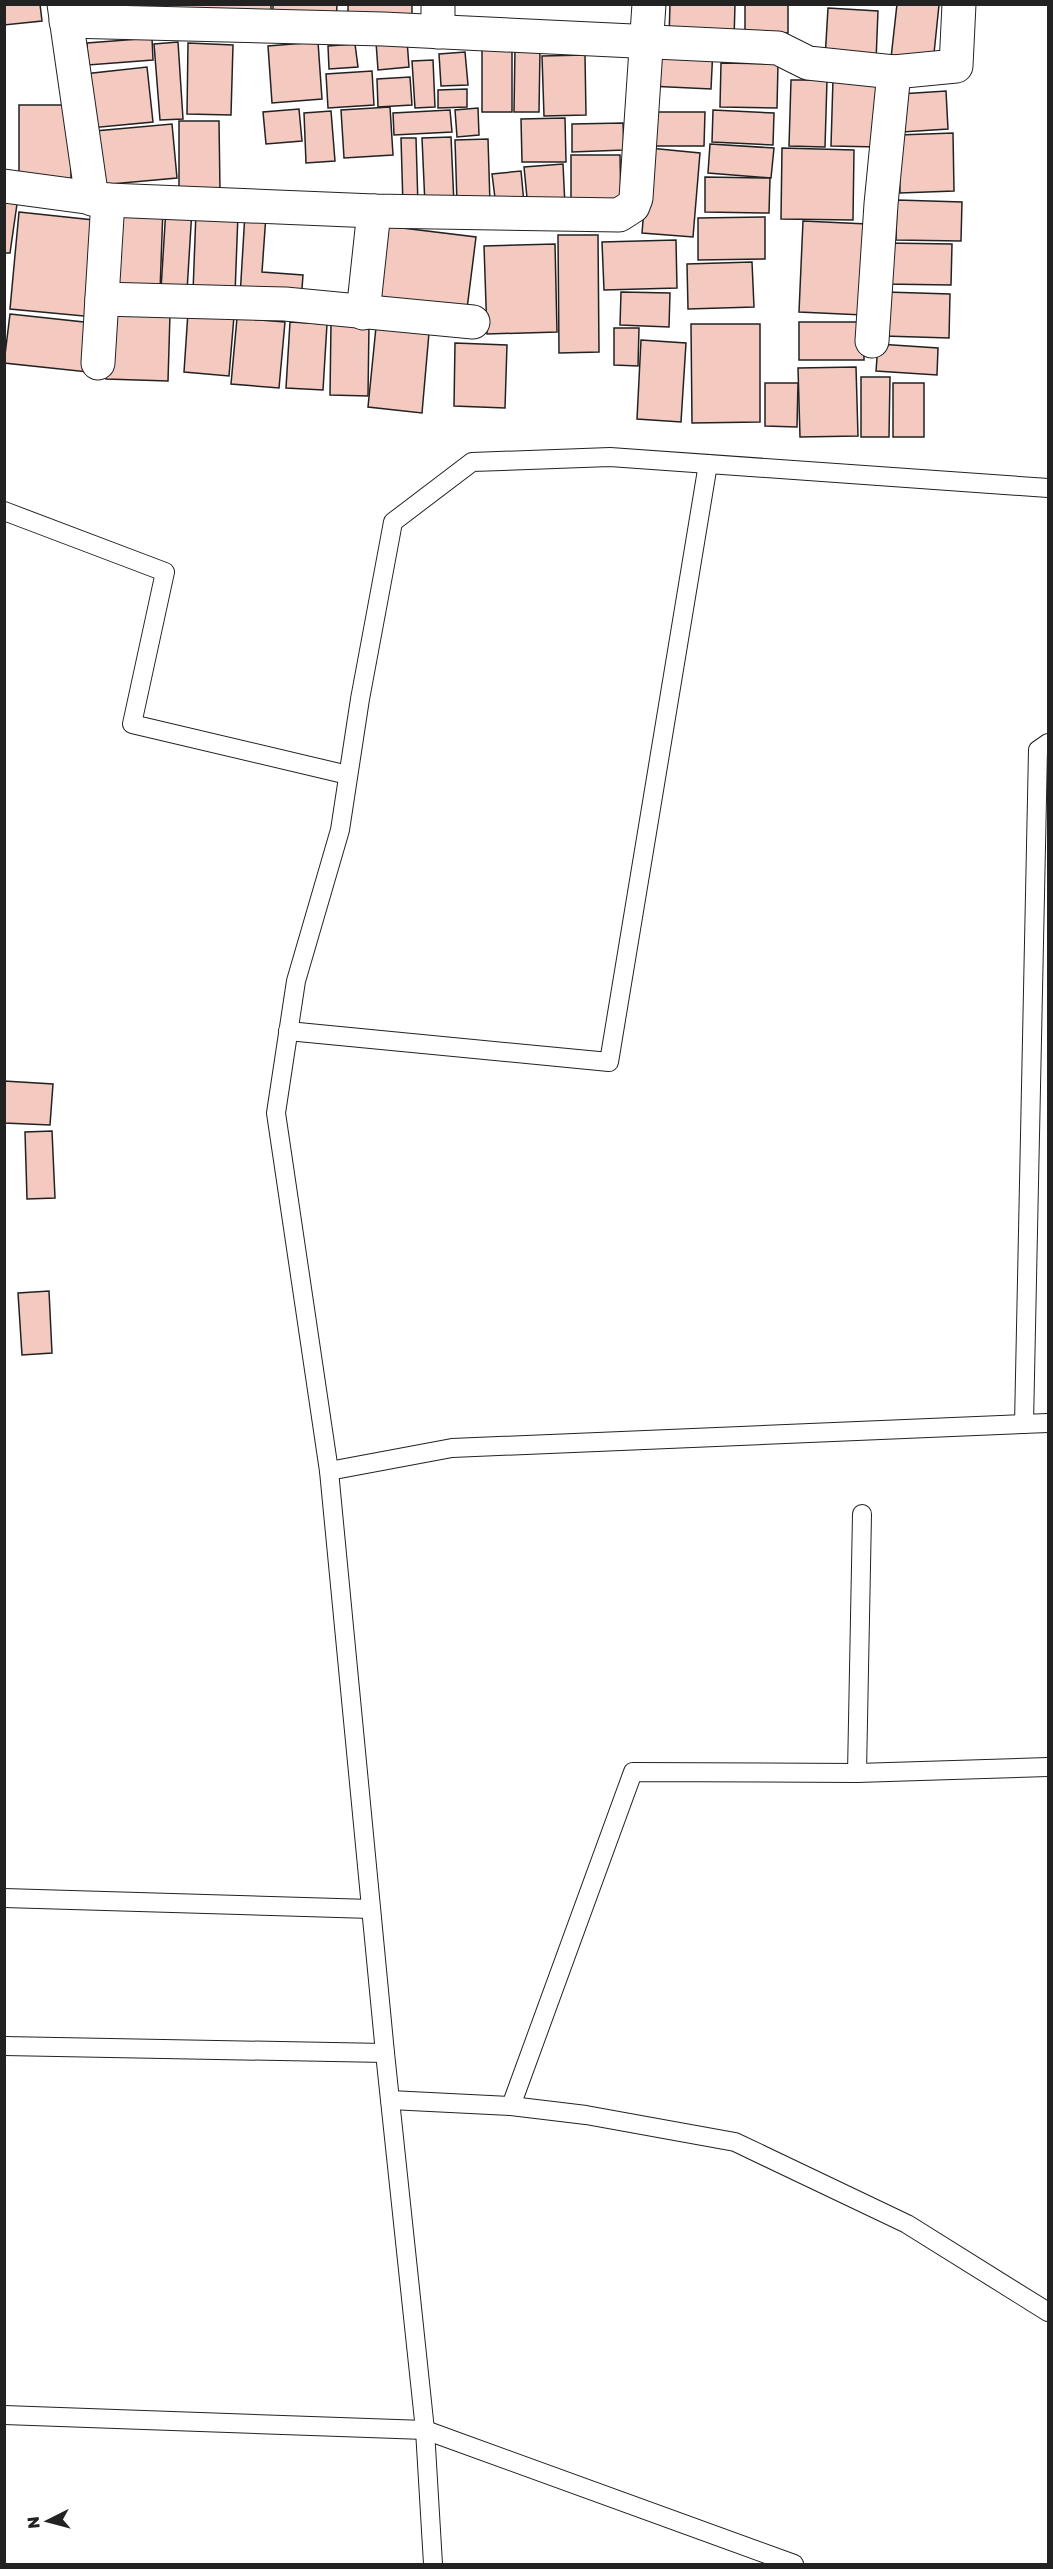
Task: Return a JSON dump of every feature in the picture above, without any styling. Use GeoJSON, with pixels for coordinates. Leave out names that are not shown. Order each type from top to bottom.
{"type":"FeatureCollection","features":[{"type":"Feature","properties":{"kind":"street"},"geometry":{"type":"LineString","coordinates":[[4,186],[100,199],[374,211],[619,215],[633,206],[636,198],[649,4]]}},
{"type":"Feature","properties":{"kind":"street"},"geometry":{"type":"LineString","coordinates":[[98,363],[102,299],[100,199],[65,13],[438,18],[647,40],[778,48],[808,63],[894,72],[956,66],[959,4]]}},
{"type":"Feature","properties":{"kind":"street"},"geometry":{"type":"LineString","coordinates":[[872,341],[881,204],[894,72]]}},
{"type":"Feature","properties":{"kind":"street"},"geometry":{"type":"LineString","coordinates":[[363,313],[374,211]]}},
{"type":"Feature","properties":{"kind":"street"},"geometry":{"type":"LineString","coordinates":[[102,299],[285,304],[473,322]]}},
{"type":"Feature","properties":{"kind":"lane"},"geometry":{"type":"LineString","coordinates":[[432,2565],[425,2430],[385,2053],[329,1471],[276,1113],[296,981],[340,830],[393,522],[472,462],[610,457],[1048,488]]}},
{"type":"Feature","properties":{"kind":"lane"},"geometry":{"type":"LineString","coordinates":[[288,1031],[609,1062],[708,464]]}},
{"type":"Feature","properties":{"kind":"lane"},"geometry":{"type":"LineString","coordinates":[[4,511],[165,572],[132,724],[348,775]]}},
{"type":"Feature","properties":{"kind":"lane"},"geometry":{"type":"LineString","coordinates":[[1024,1424],[1038,750],[1048,743]]}},
{"type":"Feature","properties":{"kind":"lane"},"geometry":{"type":"LineString","coordinates":[[329,1471],[452,1448],[1048,1423]]}},
{"type":"Feature","properties":{"kind":"lane"},"geometry":{"type":"LineString","coordinates":[[857,1773],[862,1514]]}},
{"type":"Feature","properties":{"kind":"lane"},"geometry":{"type":"LineString","coordinates":[[511,2106],[633,1772],[857,1773],[1048,1767]]}},
{"type":"Feature","properties":{"kind":"lane"},"geometry":{"type":"LineString","coordinates":[[4,1898],[371,1909]]}},
{"type":"Feature","properties":{"kind":"lane"},"geometry":{"type":"LineString","coordinates":[[4,2046],[385,2053]]}},
{"type":"Feature","properties":{"kind":"lane"},"geometry":{"type":"LineString","coordinates":[[390,2100],[511,2106],[586,2115],[735,2142],[907,2224],[1048,2312]]}},
{"type":"Feature","properties":{"kind":"lane"},"geometry":{"type":"LineString","coordinates":[[4,2415],[425,2430],[794,2565]]}},
{"type":"Feature","properties":{"kind":"building"},"geometry":{"type":"Polygon","coordinates":[[[4,4],[40,4],[42,21],[4,25],[4,4]]]}},
{"type":"Feature","properties":{"kind":"building"},"geometry":{"type":"Polygon","coordinates":[[[150,4],[271,4],[271,13],[150,14],[150,4]]]}},
{"type":"Feature","properties":{"kind":"building"},"geometry":{"type":"Polygon","coordinates":[[[273,4],[337,4],[336,24],[273,23],[273,4]]]}},
{"type":"Feature","properties":{"kind":"building"},"geometry":{"type":"Polygon","coordinates":[[[348,4],[412,4],[412,16],[348,14],[348,4]]]}},
{"type":"Feature","properties":{"kind":"building"},"geometry":{"type":"Polygon","coordinates":[[[670,4],[735,4],[734,40],[669,38],[670,4]]]}},
{"type":"Feature","properties":{"kind":"building"},"geometry":{"type":"Polygon","coordinates":[[[745,4],[788,4],[788,33],[745,33],[745,4]]]}},
{"type":"Feature","properties":{"kind":"building"},"geometry":{"type":"Polygon","coordinates":[[[897,4],[939,5],[933,63],[891,58],[897,4]]]}},
{"type":"Feature","properties":{"kind":"building"},"geometry":{"type":"Polygon","coordinates":[[[828,8],[878,11],[876,61],[825,59],[828,8]]]}},
{"type":"Feature","properties":{"kind":"building"},"geometry":{"type":"Polygon","coordinates":[[[152,38],[153,60],[88,65],[87,43],[152,38]]]}},
{"type":"Feature","properties":{"kind":"building"},"geometry":{"type":"Polygon","coordinates":[[[407,40],[409,67],[378,70],[376,42],[407,40]]]}},
{"type":"Feature","properties":{"kind":"building"},"geometry":{"type":"Polygon","coordinates":[[[178,42],[183,119],[160,120],[154,44],[178,42]]]}},
{"type":"Feature","properties":{"kind":"building"},"geometry":{"type":"Polygon","coordinates":[[[318,42],[322,99],[272,103],[268,46],[318,42]]]}},
{"type":"Feature","properties":{"kind":"building"},"geometry":{"type":"Polygon","coordinates":[[[188,43],[233,45],[231,115],[187,114],[188,43]]]}},
{"type":"Feature","properties":{"kind":"building"},"geometry":{"type":"Polygon","coordinates":[[[355,44],[358,67],[329,69],[328,46],[355,44]]]}},
{"type":"Feature","properties":{"kind":"building"},"geometry":{"type":"Polygon","coordinates":[[[650,46],[713,48],[711,89],[649,86],[650,46]]]}},
{"type":"Feature","properties":{"kind":"building"},"geometry":{"type":"Polygon","coordinates":[[[482,47],[512,47],[512,112],[482,112],[482,47]]]}},
{"type":"Feature","properties":{"kind":"building"},"geometry":{"type":"Polygon","coordinates":[[[515,48],[540,49],[539,112],[514,112],[515,48]]]}},
{"type":"Feature","properties":{"kind":"building"},"geometry":{"type":"Polygon","coordinates":[[[465,52],[468,85],[441,86],[439,54],[465,52]]]}},
{"type":"Feature","properties":{"kind":"building"},"geometry":{"type":"Polygon","coordinates":[[[585,55],[586,115],[544,116],[542,56],[585,55]]]}},
{"type":"Feature","properties":{"kind":"building"},"geometry":{"type":"Polygon","coordinates":[[[433,60],[435,107],[415,108],[412,61],[433,60]]]}},
{"type":"Feature","properties":{"kind":"building"},"geometry":{"type":"Polygon","coordinates":[[[721,63],[778,64],[777,108],[720,107],[721,63]]]}},
{"type":"Feature","properties":{"kind":"building"},"geometry":{"type":"Polygon","coordinates":[[[147,67],[153,122],[90,128],[84,74],[147,67]]]}},
{"type":"Feature","properties":{"kind":"building"},"geometry":{"type":"Polygon","coordinates":[[[372,71],[374,105],[328,108],[326,74],[372,71]]]}},
{"type":"Feature","properties":{"kind":"building"},"geometry":{"type":"Polygon","coordinates":[[[410,77],[412,105],[378,107],[377,79],[410,77]]]}},
{"type":"Feature","properties":{"kind":"building"},"geometry":{"type":"Polygon","coordinates":[[[833,79],[880,80],[879,147],[831,146],[833,79]]]}},
{"type":"Feature","properties":{"kind":"building"},"geometry":{"type":"Polygon","coordinates":[[[791,80],[827,80],[825,147],[789,146],[791,80]]]}},
{"type":"Feature","properties":{"kind":"building"},"geometry":{"type":"Polygon","coordinates":[[[467,89],[467,107],[438,108],[438,90],[467,89]]]}},
{"type":"Feature","properties":{"kind":"building"},"geometry":{"type":"Polygon","coordinates":[[[946,91],[948,129],[902,132],[900,94],[946,91]]]}},
{"type":"Feature","properties":{"kind":"building"},"geometry":{"type":"Polygon","coordinates":[[[19,105],[71,105],[71,181],[19,181],[19,105]]]}},
{"type":"Feature","properties":{"kind":"building"},"geometry":{"type":"Polygon","coordinates":[[[390,107],[393,155],[344,158],[341,110],[390,107]]]}},
{"type":"Feature","properties":{"kind":"building"},"geometry":{"type":"Polygon","coordinates":[[[478,108],[479,135],[457,137],[455,110],[478,108]]]}},
{"type":"Feature","properties":{"kind":"building"},"geometry":{"type":"Polygon","coordinates":[[[299,109],[302,141],[266,144],[263,112],[299,109]]]}},
{"type":"Feature","properties":{"kind":"building"},"geometry":{"type":"Polygon","coordinates":[[[450,110],[452,132],[394,135],[393,113],[450,110]]]}},
{"type":"Feature","properties":{"kind":"building"},"geometry":{"type":"Polygon","coordinates":[[[713,110],[774,113],[773,145],[712,142],[713,110]]]}},
{"type":"Feature","properties":{"kind":"building"},"geometry":{"type":"Polygon","coordinates":[[[331,111],[335,161],[306,163],[304,113],[331,111]]]}},
{"type":"Feature","properties":{"kind":"building"},"geometry":{"type":"Polygon","coordinates":[[[654,112],[705,112],[704,146],[654,146],[654,112]]]}},
{"type":"Feature","properties":{"kind":"building"},"geometry":{"type":"Polygon","coordinates":[[[565,118],[566,162],[522,162],[521,119],[565,118]]]}},
{"type":"Feature","properties":{"kind":"building"},"geometry":{"type":"Polygon","coordinates":[[[179,121],[219,121],[220,191],[179,191],[179,121]]]}},
{"type":"Feature","properties":{"kind":"building"},"geometry":{"type":"Polygon","coordinates":[[[623,123],[624,150],[572,152],[572,124],[623,123]]]}},
{"type":"Feature","properties":{"kind":"building"},"geometry":{"type":"Polygon","coordinates":[[[172,124],[177,178],[100,185],[95,131],[172,124]]]}},
{"type":"Feature","properties":{"kind":"building"},"geometry":{"type":"Polygon","coordinates":[[[953,133],[954,191],[900,193],[899,135],[953,133]]]}},
{"type":"Feature","properties":{"kind":"building"},"geometry":{"type":"Polygon","coordinates":[[[451,137],[454,204],[425,205],[422,138],[451,137]]]}},
{"type":"Feature","properties":{"kind":"building"},"geometry":{"type":"Polygon","coordinates":[[[401,138],[416,138],[418,206],[403,206],[401,138]]]}},
{"type":"Feature","properties":{"kind":"building"},"geometry":{"type":"Polygon","coordinates":[[[488,139],[490,203],[457,203],[455,140],[488,139]]]}},
{"type":"Feature","properties":{"kind":"building"},"geometry":{"type":"Polygon","coordinates":[[[710,144],[774,148],[771,178],[708,173],[710,144]]]}},
{"type":"Feature","properties":{"kind":"building"},"geometry":{"type":"Polygon","coordinates":[[[649,148],[700,153],[693,237],[642,233],[649,148]]]}},
{"type":"Feature","properties":{"kind":"building"},"geometry":{"type":"Polygon","coordinates":[[[782,148],[854,150],[853,220],[781,219],[782,148]]]}},
{"type":"Feature","properties":{"kind":"building"},"geometry":{"type":"Polygon","coordinates":[[[571,155],[620,155],[621,206],[571,207],[571,155]]]}},
{"type":"Feature","properties":{"kind":"building"},"geometry":{"type":"Polygon","coordinates":[[[563,164],[565,206],[528,208],[524,167],[563,164]]]}},
{"type":"Feature","properties":{"kind":"building"},"geometry":{"type":"Polygon","coordinates":[[[521,171],[524,203],[496,206],[492,174],[521,171]]]}},
{"type":"Feature","properties":{"kind":"building"},"geometry":{"type":"Polygon","coordinates":[[[705,177],[770,178],[769,213],[705,212],[705,177]]]}},
{"type":"Feature","properties":{"kind":"building"},"geometry":{"type":"Polygon","coordinates":[[[897,200],[962,202],[961,241],[896,240],[897,200]]]}},
{"type":"Feature","properties":{"kind":"building"},"geometry":{"type":"Polygon","coordinates":[[[4,202],[17,204],[10,253],[4,253],[4,202]]]}},
{"type":"Feature","properties":{"kind":"building"},"geometry":{"type":"Polygon","coordinates":[[[119,206],[163,208],[160,291],[116,290],[119,206]]]}},
{"type":"Feature","properties":{"kind":"building"},"geometry":{"type":"Polygon","coordinates":[[[166,208],[192,209],[187,291],[161,289],[166,208]]]}},
{"type":"Feature","properties":{"kind":"building"},"geometry":{"type":"Polygon","coordinates":[[[19,212],[103,221],[94,317],[10,309],[19,212]]]}},
{"type":"Feature","properties":{"kind":"building"},"geometry":{"type":"Polygon","coordinates":[[[196,212],[238,214],[235,294],[193,292],[196,212]]]}},
{"type":"Feature","properties":{"kind":"building"},"geometry":{"type":"Polygon","coordinates":[[[245,213],[266,215],[262,272],[303,275],[301,302],[240,297],[245,213]]]}},
{"type":"Feature","properties":{"kind":"building"},"geometry":{"type":"Polygon","coordinates":[[[765,217],[765,259],[698,260],[698,218],[765,217]]]}},
{"type":"Feature","properties":{"kind":"building"},"geometry":{"type":"Polygon","coordinates":[[[803,221],[867,224],[863,315],[799,312],[803,221]]]}},
{"type":"Feature","properties":{"kind":"building"},"geometry":{"type":"Polygon","coordinates":[[[386,226],[476,237],[466,317],[376,306],[386,226]]]}},
{"type":"Feature","properties":{"kind":"building"},"geometry":{"type":"Polygon","coordinates":[[[558,235],[598,235],[599,352],[559,353],[558,235]]]}},
{"type":"Feature","properties":{"kind":"building"},"geometry":{"type":"Polygon","coordinates":[[[676,240],[677,288],[604,290],[602,242],[676,240]]]}},
{"type":"Feature","properties":{"kind":"building"},"geometry":{"type":"Polygon","coordinates":[[[884,243],[952,244],[951,285],[883,284],[884,243]]]}},
{"type":"Feature","properties":{"kind":"building"},"geometry":{"type":"Polygon","coordinates":[[[555,244],[557,332],[487,334],[484,246],[555,244]]]}},
{"type":"Feature","properties":{"kind":"building"},"geometry":{"type":"Polygon","coordinates":[[[752,262],[754,307],[688,309],[687,264],[752,262]]]}},
{"type":"Feature","properties":{"kind":"building"},"geometry":{"type":"Polygon","coordinates":[[[621,292],[670,293],[669,327],[620,325],[621,292]]]}},
{"type":"Feature","properties":{"kind":"building"},"geometry":{"type":"Polygon","coordinates":[[[886,292],[950,294],[949,338],[884,336],[886,292]]]}},
{"type":"Feature","properties":{"kind":"building"},"geometry":{"type":"Polygon","coordinates":[[[108,312],[170,314],[168,381],[106,379],[108,312]]]}},
{"type":"Feature","properties":{"kind":"building"},"geometry":{"type":"Polygon","coordinates":[[[188,312],[234,316],[229,376],[184,372],[188,312]]]}},
{"type":"Feature","properties":{"kind":"building"},"geometry":{"type":"Polygon","coordinates":[[[10,314],[93,323],[88,372],[4,363],[10,314]]]}},
{"type":"Feature","properties":{"kind":"building"},"geometry":{"type":"Polygon","coordinates":[[[237,318],[285,322],[279,388],[231,384],[237,318]]]}},
{"type":"Feature","properties":{"kind":"building"},"geometry":{"type":"Polygon","coordinates":[[[290,322],[327,324],[323,390],[286,388],[290,322]]]}},
{"type":"Feature","properties":{"kind":"building"},"geometry":{"type":"Polygon","coordinates":[[[799,322],[864,322],[864,360],[799,360],[799,322]]]}},
{"type":"Feature","properties":{"kind":"building"},"geometry":{"type":"Polygon","coordinates":[[[331,323],[369,324],[368,396],[330,395],[331,323]]]}},
{"type":"Feature","properties":{"kind":"building"},"geometry":{"type":"Polygon","coordinates":[[[691,324],[760,324],[760,422],[692,423],[691,324]]]}},
{"type":"Feature","properties":{"kind":"building"},"geometry":{"type":"Polygon","coordinates":[[[376,327],[429,333],[422,413],[368,407],[376,327]]]}},
{"type":"Feature","properties":{"kind":"building"},"geometry":{"type":"Polygon","coordinates":[[[614,328],[639,328],[638,366],[614,365],[614,328]]]}},
{"type":"Feature","properties":{"kind":"building"},"geometry":{"type":"Polygon","coordinates":[[[641,340],[686,343],[681,422],[637,419],[641,340]]]}},
{"type":"Feature","properties":{"kind":"building"},"geometry":{"type":"Polygon","coordinates":[[[455,343],[507,345],[505,408],[454,406],[455,343]]]}},
{"type":"Feature","properties":{"kind":"building"},"geometry":{"type":"Polygon","coordinates":[[[878,344],[938,348],[937,375],[876,371],[878,344]]]}},
{"type":"Feature","properties":{"kind":"building"},"geometry":{"type":"Polygon","coordinates":[[[856,367],[858,436],[800,437],[798,368],[856,367]]]}},
{"type":"Feature","properties":{"kind":"building"},"geometry":{"type":"Polygon","coordinates":[[[861,377],[890,377],[889,437],[861,437],[861,377]]]}},
{"type":"Feature","properties":{"kind":"building"},"geometry":{"type":"Polygon","coordinates":[[[765,383],[798,383],[797,427],[765,426],[765,383]]]}},
{"type":"Feature","properties":{"kind":"building"},"geometry":{"type":"Polygon","coordinates":[[[893,383],[924,383],[924,437],[893,437],[893,383]]]}},
{"type":"Feature","properties":{"kind":"building"},"geometry":{"type":"Polygon","coordinates":[[[4,1081],[53,1084],[50,1125],[4,1123],[4,1081]]]}},
{"type":"Feature","properties":{"kind":"building"},"geometry":{"type":"Polygon","coordinates":[[[52,1131],[55,1198],[27,1199],[25,1132],[52,1131]]]}},
{"type":"Feature","properties":{"kind":"building"},"geometry":{"type":"Polygon","coordinates":[[[49,1291],[52,1353],[22,1355],[18,1293],[49,1291]]]}}]}
